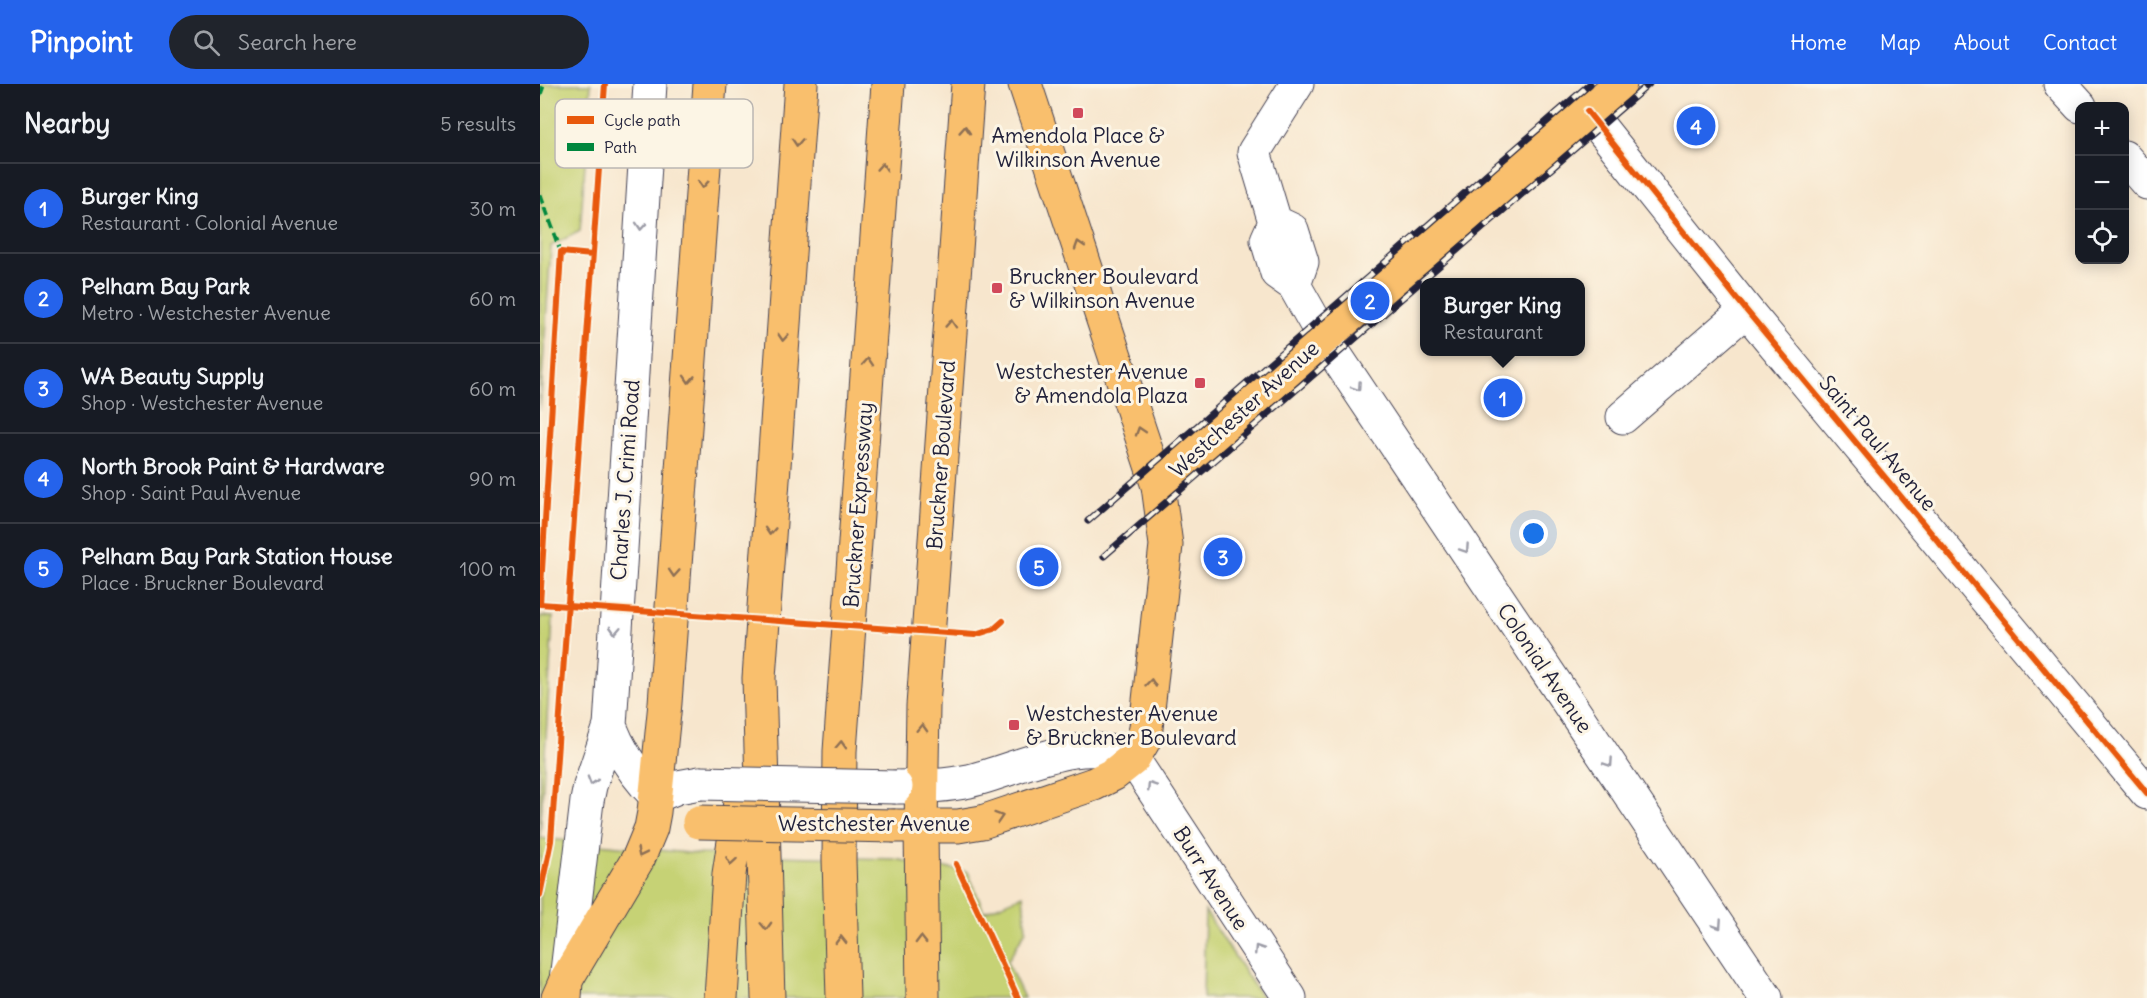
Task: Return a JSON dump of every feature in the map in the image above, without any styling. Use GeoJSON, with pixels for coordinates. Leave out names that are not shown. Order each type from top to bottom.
{"type":"FeatureCollection","features":[{"type":"Feature","properties":{"kind":"main road"},"geometry":{"type":"LineString","coordinates":[[709,99],[710,84]]}},
{"type":"Feature","properties":{"kind":"main road"},"geometry":{"type":"LineString","coordinates":[[721,998],[729,874],[759,678],[801,84]]}},
{"type":"Feature","properties":{"kind":"main road","name":"Bruckner Expressway"},"geometry":{"type":"LineString","coordinates":[[843,998],[839,860],[840,751],[888,84]]}},
{"type":"Feature","properties":{"kind":"main road","name":"Bruckner Boulevard"},"geometry":{"type":"LineString","coordinates":[[923,998],[908,826],[908,787],[923,697],[968,84]]}},
{"type":"Feature","properties":{"kind":"main road"},"geometry":{"type":"LineString","coordinates":[[1025,84],[1158,486]]}},
{"type":"Feature","properties":{"kind":"main road","name":"Westchester Avenue"},"geometry":{"type":"LineString","coordinates":[[656,796],[675,814],[699,822],[958,826],[996,818],[1094,784],[1114,774],[1133,759],[1143,742],[1146,728],[1166,545],[1158,486],[1324,338],[1620,84]]}},
{"type":"Feature","properties":{"kind":"main road"},"geometry":{"type":"LineString","coordinates":[[656,796],[665,703],[704,168]]}},
{"type":"Feature","properties":{"kind":"main road"},"geometry":{"type":"LineString","coordinates":[[759,678],[768,998]]}},
{"type":"Feature","properties":{"kind":"main road","name":"Charles J. Crimi Road"},"geometry":{"type":"LineString","coordinates":[[563,992],[639,857],[651,828],[656,796]]}},
{"type":"Feature","properties":{"kind":"street","name":"Charles J. Crimi Road"},"geometry":{"type":"LineString","coordinates":[[649,99],[650,84]]}},
{"type":"Feature","properties":{"kind":"street","name":"Colonial Avenue"},"geometry":{"type":"LineString","coordinates":[[1297,84],[1254,152],[1275,222],[1267,240],[1277,273],[1294,285],[1324,338],[1766,998]]}},
{"type":"Feature","properties":{"kind":"street"},"geometry":{"type":"LineString","coordinates":[[2060,84],[2076,102]]}},
{"type":"Feature","properties":{"kind":"street","name":"Saint Paul Avenue"},"geometry":{"type":"LineString","coordinates":[[1587,111],[1746,310],[2147,793]]}},
{"type":"Feature","properties":{"kind":"street"},"geometry":{"type":"LineString","coordinates":[[2129,163],[2147,183]]}},
{"type":"Feature","properties":{"kind":"street","name":"Charles J. Crimi Road"},"geometry":{"type":"LineString","coordinates":[[563,992],[587,801],[610,726],[645,168]]}},
{"type":"Feature","properties":{"kind":"street"},"geometry":{"type":"LineString","coordinates":[[1623,417],[1746,310]]}},
{"type":"Feature","properties":{"kind":"street"},"geometry":{"type":"LineString","coordinates":[[610,726],[625,756],[656,796],[678,787],[700,783],[908,787],[948,785],[1074,750],[1102,749],[1124,754],[1133,759]]}},
{"type":"Feature","properties":{"kind":"street","name":"Burr Avenue"},"geometry":{"type":"LineString","coordinates":[[1133,759],[1290,998]]}},
{"type":"Feature","properties":{"kind":"green space"},"geometry":{"type":"Polygon","coordinates":[[[540,84],[591,84],[590,99],[555,99],[555,168],[585,168],[580,231],[551,246],[540,411],[540,84]]]}},
{"type":"Feature","properties":{"kind":"green space"},"geometry":{"type":"Polygon","coordinates":[[[540,616],[553,617],[540,838],[540,616]]]}},
{"type":"Feature","properties":{"kind":"green space"},"geometry":{"type":"Polygon","coordinates":[[[540,838],[698,854],[894,859],[968,872],[984,912],[1023,895],[1026,930],[1007,962],[1024,998],[540,998],[540,838]]]}},
{"type":"Feature","properties":{"kind":"green space"},"geometry":{"type":"Polygon","coordinates":[[[1205,911],[1262,998],[1203,998],[1205,911]]]}},
{"type":"Feature","properties":{"kind":"railway"},"geometry":{"type":"LineString","coordinates":[[1088,521],[1590,84]]}},
{"type":"Feature","properties":{"kind":"railway"},"geometry":{"type":"LineString","coordinates":[[1425,278],[1649,84]]}},
{"type":"Feature","properties":{"kind":"railway"},"geometry":{"type":"LineString","coordinates":[[1104,556],[1420,282]]}},
{"type":"Feature","properties":{"kind":"marked path"},"geometry":{"type":"LineString","coordinates":[[540,95],[544,84]]}},
{"type":"Feature","properties":{"kind":"marked path"},"geometry":{"type":"LineString","coordinates":[[540,195],[561,252]]}},
{"type":"Feature","properties":{"kind":"cycle path"},"geometry":{"type":"LineString","coordinates":[[604,99],[605,84]]}},
{"type":"Feature","properties":{"kind":"cycle path"},"geometry":{"type":"LineString","coordinates":[[1587,111],[1746,310],[2147,793]]}},
{"type":"Feature","properties":{"kind":"cycle path"},"geometry":{"type":"LineString","coordinates":[[540,895],[551,841],[599,168]]}},
{"type":"Feature","properties":{"kind":"cycle path"},"geometry":{"type":"LineString","coordinates":[[592,255],[561,252],[540,604],[975,635],[994,629],[1003,621]]}},
{"type":"Feature","properties":{"kind":"cycle path"},"geometry":{"type":"LineString","coordinates":[[956,864],[1018,998]]}},
{"type":"Feature","properties":{"kind":"place","name":"Amendola Place & Wilkinson Avenue"},"geometry":{"type":"Point","coordinates":[1078,113]}},
{"type":"Feature","properties":{"kind":"place","name":"North Brook Paint & Hardware"},"geometry":{"type":"Point","coordinates":[1696,126]}},
{"type":"Feature","properties":{"kind":"place","name":"Bruckner Boulevard & Wilkinson Avenue"},"geometry":{"type":"Point","coordinates":[997,288]}},
{"type":"Feature","properties":{"kind":"place","name":"Pelham Bay Park"},"geometry":{"type":"Point","coordinates":[1370,301]}},
{"type":"Feature","properties":{"kind":"place","name":"Westchester Avenue & Amendola Plaza"},"geometry":{"type":"Point","coordinates":[1200,383]}},
{"type":"Feature","properties":{"kind":"place","name":"Burger King"},"geometry":{"type":"Point","coordinates":[1503,398]}},
{"type":"Feature","properties":{"kind":"place","name":"WA Beauty Supply"},"geometry":{"type":"Point","coordinates":[1223,557]}},
{"type":"Feature","properties":{"kind":"place","name":"Pelham Bay Park Station House"},"geometry":{"type":"Point","coordinates":[1039,567]}},
{"type":"Feature","properties":{"kind":"place","name":"Westchester Avenue & Bruckner Boulevard"},"geometry":{"type":"Point","coordinates":[1014,725]}}]}
